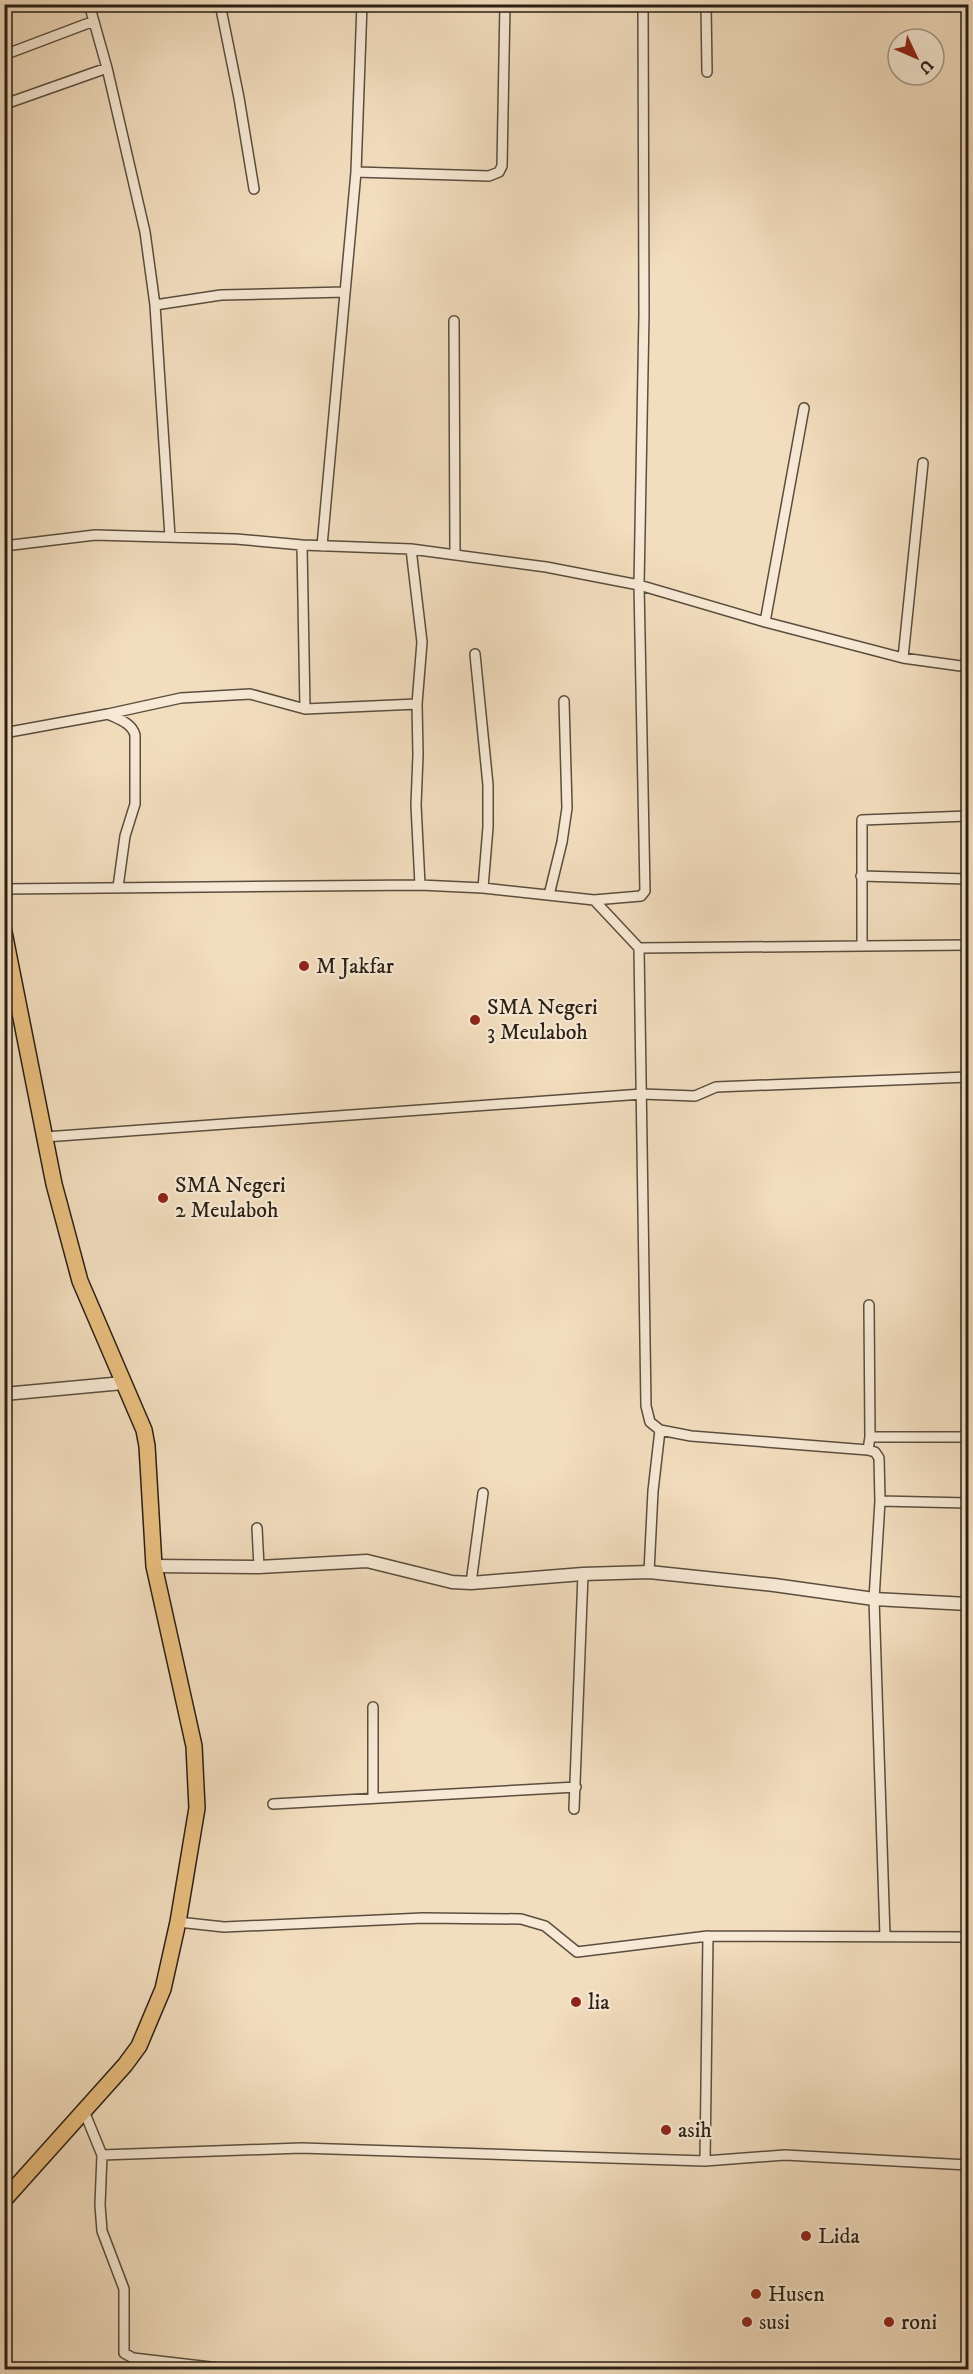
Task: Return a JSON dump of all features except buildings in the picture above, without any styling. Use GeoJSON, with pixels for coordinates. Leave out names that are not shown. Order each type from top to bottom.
{"type":"FeatureCollection","features":[{"type":"Feature","properties":{"kind":"main road"},"geometry":{"type":"LineString","coordinates":[[4,932],[54,1184],[80,1281],[144,1430],[147,1446],[154,1566],[194,1746],[196,1808],[178,1922],[164,1989],[139,2046],[4,2200]]}},
{"type":"Feature","properties":{"kind":"street"},"geometry":{"type":"LineString","coordinates":[[89,4],[107,68],[145,232],[155,305],[170,537]]}},
{"type":"Feature","properties":{"kind":"street"},"geometry":{"type":"LineString","coordinates":[[220,4],[254,189]]}},
{"type":"Feature","properties":{"kind":"street"},"geometry":{"type":"LineString","coordinates":[[322,546],[356,172],[362,4]]}},
{"type":"Feature","properties":{"kind":"street"},"geometry":{"type":"LineString","coordinates":[[356,172],[489,176],[499,172],[502,166],[505,4]]}},
{"type":"Feature","properties":{"kind":"street"},"geometry":{"type":"LineString","coordinates":[[4,889],[420,885],[483,888],[594,900],[641,896],[645,891],[639,585],[644,314],[644,4]]}},
{"type":"Feature","properties":{"kind":"street"},"geometry":{"type":"LineString","coordinates":[[706,4],[707,72]]}},
{"type":"Feature","properties":{"kind":"street"},"geometry":{"type":"LineString","coordinates":[[4,55],[94,21]]}},
{"type":"Feature","properties":{"kind":"street"},"geometry":{"type":"LineString","coordinates":[[8,103],[107,68]]}},
{"type":"Feature","properties":{"kind":"street"},"geometry":{"type":"LineString","coordinates":[[155,305],[221,295],[345,292]]}},
{"type":"Feature","properties":{"kind":"street"},"geometry":{"type":"LineString","coordinates":[[454,321],[455,554]]}},
{"type":"Feature","properties":{"kind":"street"},"geometry":{"type":"LineString","coordinates":[[765,622],[804,408]]}},
{"type":"Feature","properties":{"kind":"street"},"geometry":{"type":"LineString","coordinates":[[903,658],[923,463]]}},
{"type":"Feature","properties":{"kind":"street"},"geometry":{"type":"LineString","coordinates":[[4,546],[95,535],[236,539],[302,545],[411,549],[455,554],[546,567],[639,585],[765,622],[903,658],[969,667]]}},
{"type":"Feature","properties":{"kind":"street"},"geometry":{"type":"LineString","coordinates":[[302,545],[306,709]]}},
{"type":"Feature","properties":{"kind":"street"},"geometry":{"type":"LineString","coordinates":[[411,549],[422,642],[417,704],[416,805],[420,885]]}},
{"type":"Feature","properties":{"kind":"street"},"geometry":{"type":"LineString","coordinates":[[475,654],[488,785],[488,826],[483,888]]}},
{"type":"Feature","properties":{"kind":"street"},"geometry":{"type":"LineString","coordinates":[[4,733],[181,698],[250,694],[306,709],[417,704]]}},
{"type":"Feature","properties":{"kind":"street"},"geometry":{"type":"LineString","coordinates":[[549,895],[562,842],[567,808],[564,700]]}},
{"type":"Feature","properties":{"kind":"street"},"geometry":{"type":"LineString","coordinates":[[108,714],[125,722],[134,730],[135,735],[135,804],[125,836],[118,887]]}},
{"type":"Feature","properties":{"kind":"street"},"geometry":{"type":"LineString","coordinates":[[862,946],[862,820],[969,816]]}},
{"type":"Feature","properties":{"kind":"street"},"geometry":{"type":"LineString","coordinates":[[861,876],[969,879]]}},
{"type":"Feature","properties":{"kind":"street"},"geometry":{"type":"LineString","coordinates":[[594,900],[639,948],[646,1406],[650,1422],[660,1430],[691,1436],[868,1450],[875,1452],[879,1458],[880,1501],[874,1599],[885,1936]]}},
{"type":"Feature","properties":{"kind":"street"},"geometry":{"type":"LineString","coordinates":[[639,948],[969,945]]}},
{"type":"Feature","properties":{"kind":"street"},"geometry":{"type":"LineString","coordinates":[[45,1137],[642,1094],[695,1096],[716,1087],[969,1077]]}},
{"type":"Feature","properties":{"kind":"street"},"geometry":{"type":"LineString","coordinates":[[868,1450],[870,1437],[869,1305]]}},
{"type":"Feature","properties":{"kind":"street"},"geometry":{"type":"LineString","coordinates":[[4,1394],[123,1383]]}},
{"type":"Feature","properties":{"kind":"street"},"geometry":{"type":"LineString","coordinates":[[649,1572],[653,1491],[660,1430]]}},
{"type":"Feature","properties":{"kind":"street"},"geometry":{"type":"LineString","coordinates":[[870,1437],[969,1437]]}},
{"type":"Feature","properties":{"kind":"street"},"geometry":{"type":"LineString","coordinates":[[471,1583],[483,1492]]}},
{"type":"Feature","properties":{"kind":"street"},"geometry":{"type":"LineString","coordinates":[[880,1501],[969,1503]]}},
{"type":"Feature","properties":{"kind":"street"},"geometry":{"type":"LineString","coordinates":[[257,1528],[259,1567]]}},
{"type":"Feature","properties":{"kind":"street"},"geometry":{"type":"LineString","coordinates":[[154,1566],[259,1567],[367,1561],[452,1582],[471,1583],[583,1574],[649,1572],[774,1585],[874,1599],[969,1604]]}},
{"type":"Feature","properties":{"kind":"street"},"geometry":{"type":"LineString","coordinates":[[574,1809],[583,1574]]}},
{"type":"Feature","properties":{"kind":"street"},"geometry":{"type":"LineString","coordinates":[[373,1707],[373,1797]]}},
{"type":"Feature","properties":{"kind":"street"},"geometry":{"type":"LineString","coordinates":[[273,1804],[576,1786]]}},
{"type":"Feature","properties":{"kind":"street"},"geometry":{"type":"LineString","coordinates":[[178,1922],[224,1927],[423,1918],[521,1919],[545,1926],[577,1952],[708,1936],[969,1937]]}},
{"type":"Feature","properties":{"kind":"street"},"geometry":{"type":"LineString","coordinates":[[705,2161],[708,1936]]}},
{"type":"Feature","properties":{"kind":"street"},"geometry":{"type":"LineString","coordinates":[[84,2111],[102,2155],[100,2205],[102,2231],[124,2289],[124,2353],[133,2358],[236,2370]]}},
{"type":"Feature","properties":{"kind":"street"},"geometry":{"type":"LineString","coordinates":[[102,2155],[301,2148],[705,2161],[785,2155],[969,2165]]}},
{"type":"Feature","properties":{"kind":"place","name":"M Jakfar"},"geometry":{"type":"Point","coordinates":[304,966]}},
{"type":"Feature","properties":{"kind":"place","name":"SMA Negeri 3 Meulaboh"},"geometry":{"type":"Point","coordinates":[475,1020]}},
{"type":"Feature","properties":{"kind":"place","name":"SMA Negeri 2 Meulaboh"},"geometry":{"type":"Point","coordinates":[163,1198]}},
{"type":"Feature","properties":{"kind":"place","name":"lia"},"geometry":{"type":"Point","coordinates":[576,2002]}},
{"type":"Feature","properties":{"kind":"place","name":"asih"},"geometry":{"type":"Point","coordinates":[666,2130]}},
{"type":"Feature","properties":{"kind":"place","name":"Lida"},"geometry":{"type":"Point","coordinates":[806,2236]}},
{"type":"Feature","properties":{"kind":"place","name":"Husen"},"geometry":{"type":"Point","coordinates":[756,2294]}},
{"type":"Feature","properties":{"kind":"place","name":"susi"},"geometry":{"type":"Point","coordinates":[747,2322]}},
{"type":"Feature","properties":{"kind":"place","name":"roni"},"geometry":{"type":"Point","coordinates":[889,2322]}}]}
